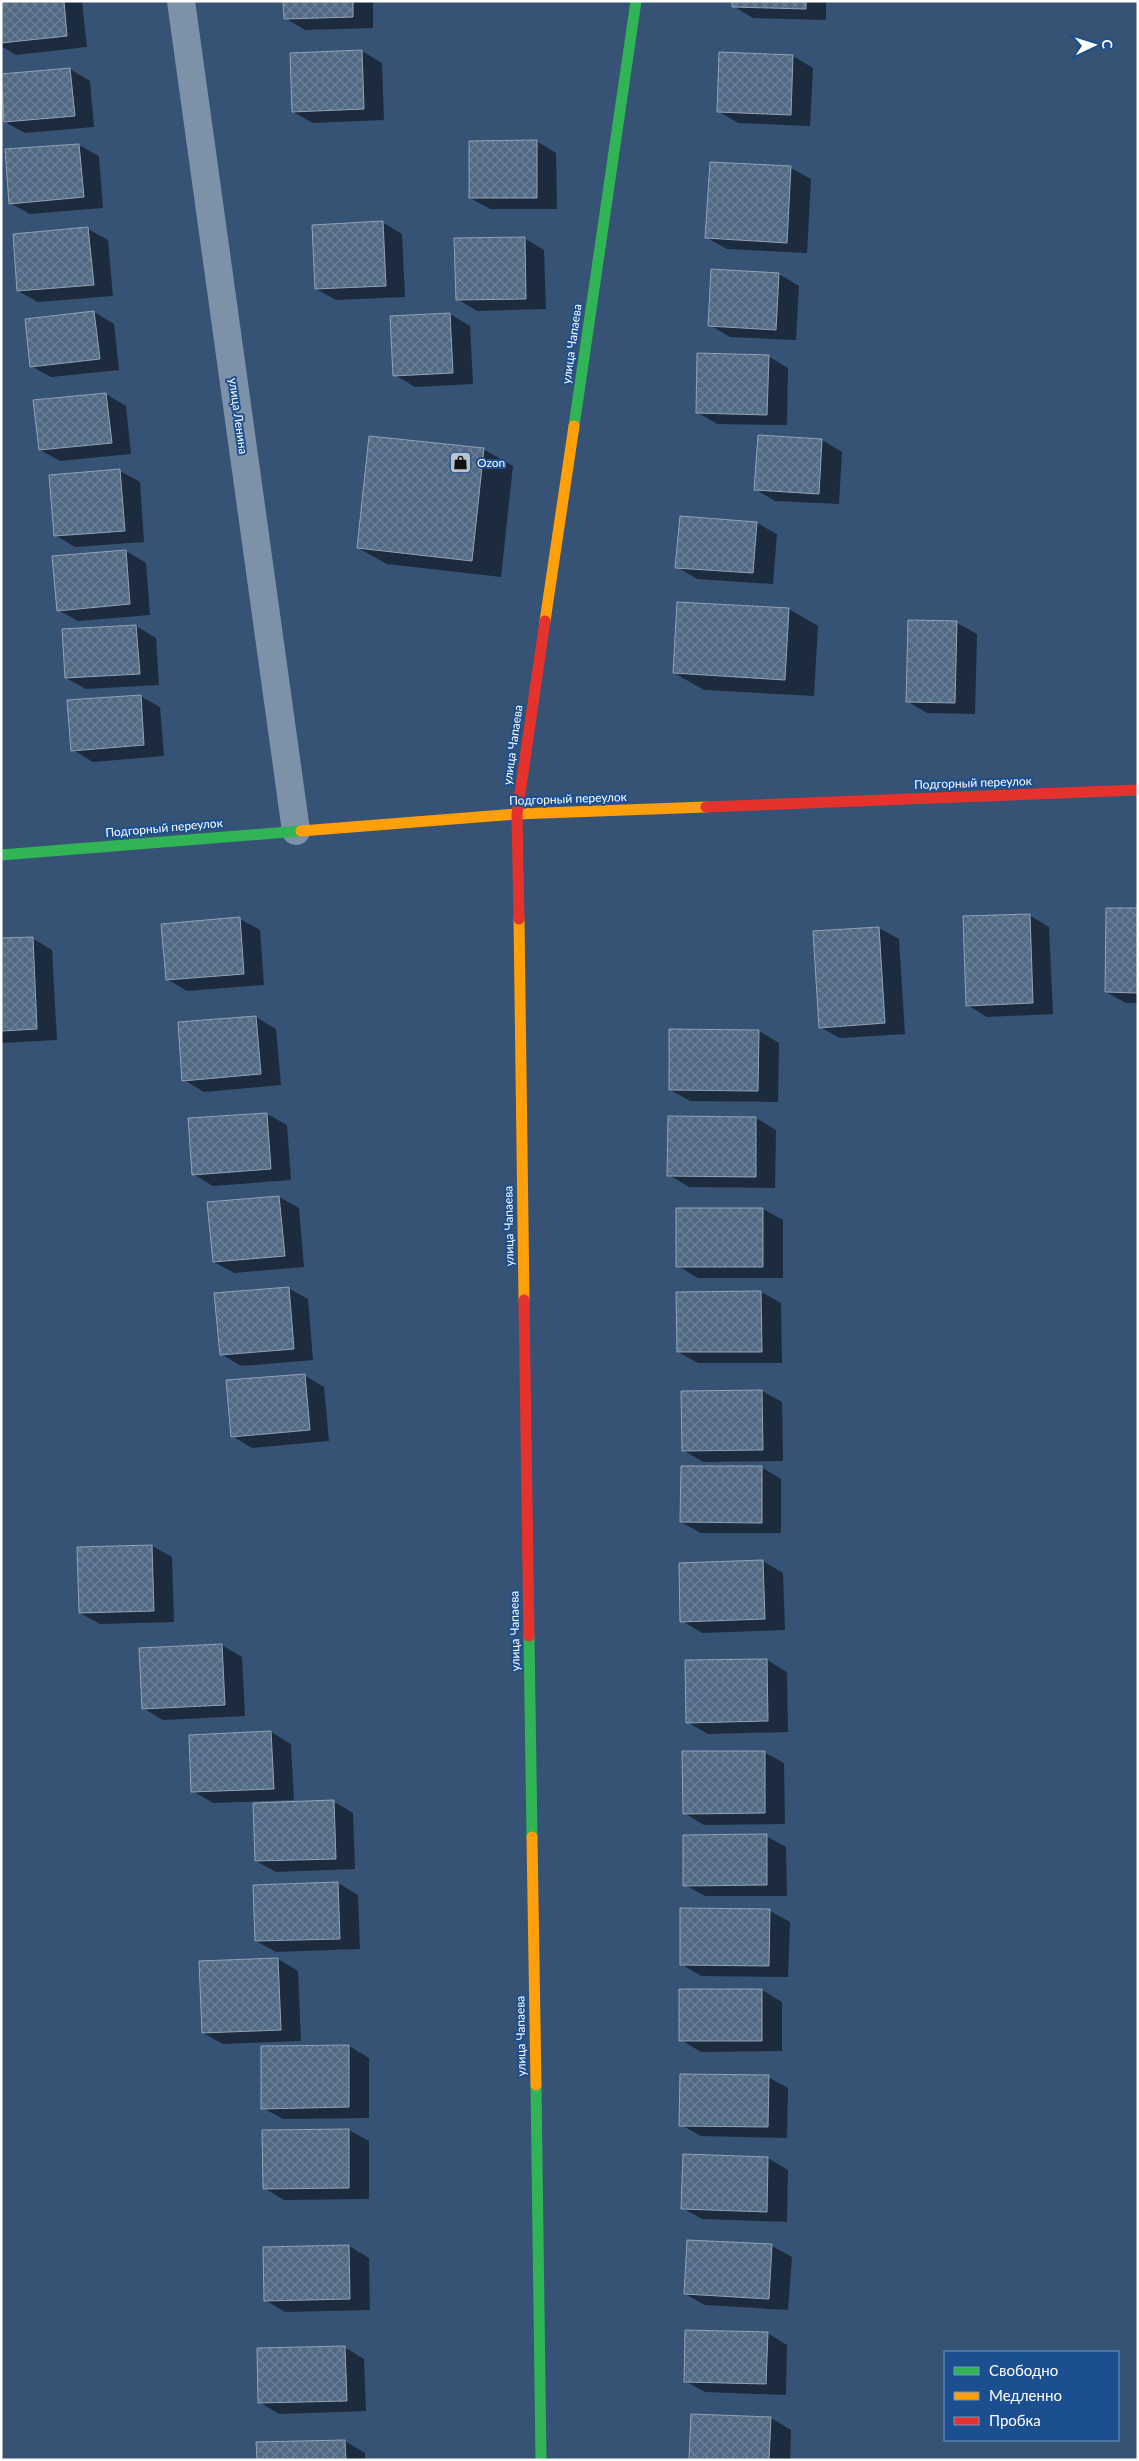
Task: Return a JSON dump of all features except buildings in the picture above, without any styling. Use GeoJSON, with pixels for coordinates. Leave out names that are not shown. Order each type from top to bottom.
{"type":"FeatureCollection","features":[{"type":"Feature","properties":{"kind":"street","name":"улица Ленина"},"geometry":{"type":"LineString","coordinates":[[181,1],[296,831]]}},
{"type":"Feature","properties":{"kind":"street","name":"улица Чапаева"},"geometry":{"type":"LineString","coordinates":[[541,2460],[517,814],[636,1]]}},
{"type":"Feature","properties":{"kind":"street","name":"Подгорный переулок"},"geometry":{"type":"LineString","coordinates":[[1,855],[517,814],[1138,790]]}},
{"type":"Feature","properties":{"kind":"traffic: fast"},"geometry":{"type":"LineString","coordinates":[[574,426],[636,1]]}},
{"type":"Feature","properties":{"kind":"traffic: fast"},"geometry":{"type":"LineString","coordinates":[[1,855],[301,831]]}},
{"type":"Feature","properties":{"kind":"traffic: fast"},"geometry":{"type":"LineString","coordinates":[[529,1636],[532,1837]]}},
{"type":"Feature","properties":{"kind":"traffic: fast"},"geometry":{"type":"LineString","coordinates":[[536,2085],[541,2460]]}},
{"type":"Feature","properties":{"kind":"traffic: slow"},"geometry":{"type":"LineString","coordinates":[[545,621],[574,426]]}},
{"type":"Feature","properties":{"kind":"traffic: slow"},"geometry":{"type":"LineString","coordinates":[[301,831],[517,814],[706,807]]}},
{"type":"Feature","properties":{"kind":"traffic: slow"},"geometry":{"type":"LineString","coordinates":[[519,919],[524,1300]]}},
{"type":"Feature","properties":{"kind":"traffic: slow"},"geometry":{"type":"LineString","coordinates":[[532,1837],[536,2085]]}},
{"type":"Feature","properties":{"kind":"traffic: jam"},"geometry":{"type":"LineString","coordinates":[[519,919],[517,814],[545,621]]}},
{"type":"Feature","properties":{"kind":"traffic: jam"},"geometry":{"type":"LineString","coordinates":[[706,807],[1138,790]]}},
{"type":"Feature","properties":{"kind":"traffic: jam"},"geometry":{"type":"LineString","coordinates":[[524,1300],[529,1636]]}},
{"type":"Feature","properties":{"kind":"place","name":"Ozon"},"geometry":{"type":"Point","coordinates":[461,463]}}]}
